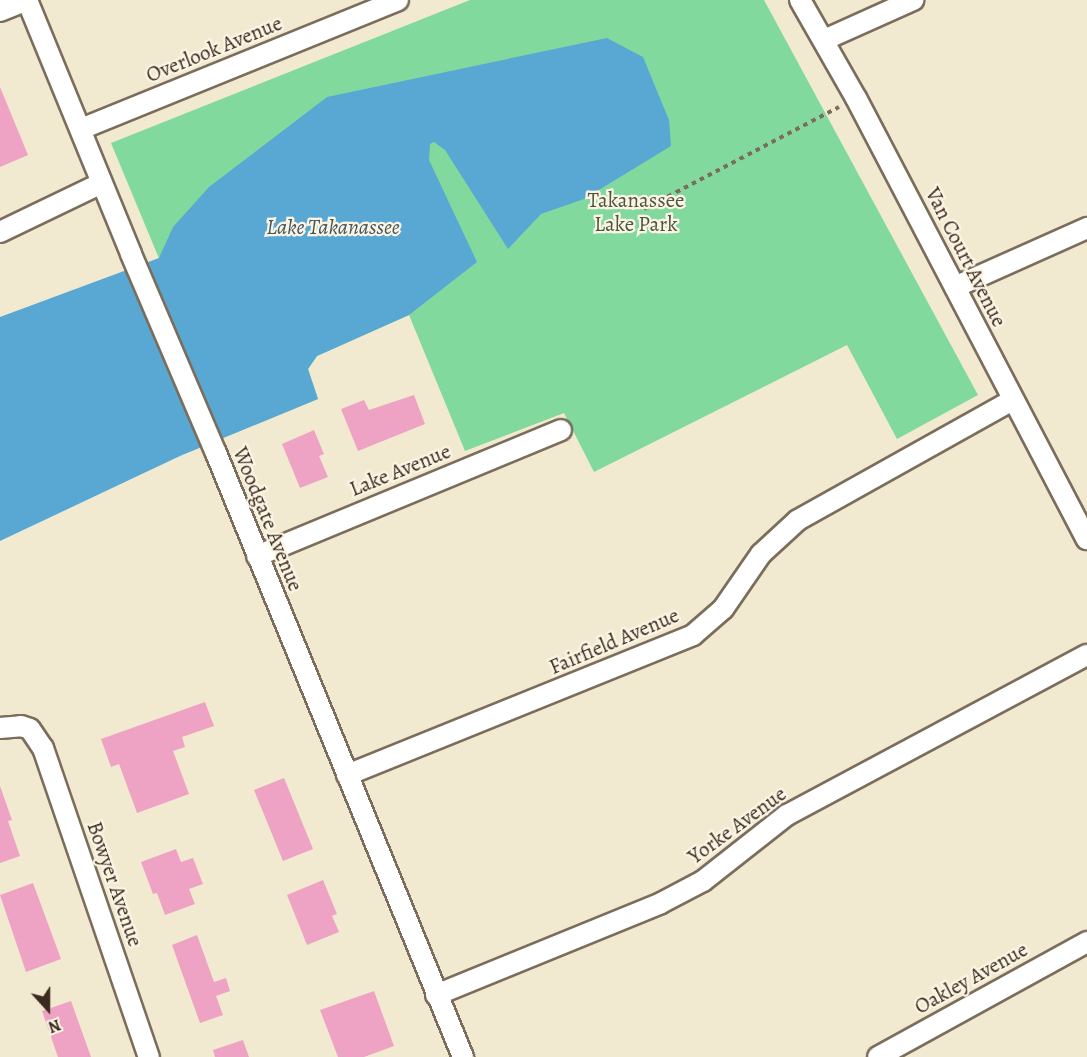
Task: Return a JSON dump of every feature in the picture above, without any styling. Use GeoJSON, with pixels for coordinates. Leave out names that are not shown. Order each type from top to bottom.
{"type":"FeatureCollection","features":[{"type":"Feature","properties":{"kind":"street"},"geometry":{"type":"LineString","coordinates":[[0,11],[27,0]]}},
{"type":"Feature","properties":{"kind":"street","name":"Woodgate Avenue"},"geometry":{"type":"LineString","coordinates":[[27,0],[130,254],[216,453],[462,1057]]}},
{"type":"Feature","properties":{"kind":"street","name":"Overlook Avenue"},"geometry":{"type":"LineString","coordinates":[[81,129],[398,0]]}},
{"type":"Feature","properties":{"kind":"street","name":"Van Court Avenue"},"geometry":{"type":"LineString","coordinates":[[800,0],[856,98],[1087,539]]}},
{"type":"Feature","properties":{"kind":"street"},"geometry":{"type":"LineString","coordinates":[[824,40],[913,0]]}},
{"type":"Feature","properties":{"kind":"street"},"geometry":{"type":"LineString","coordinates":[[0,232],[102,183]]}},
{"type":"Feature","properties":{"kind":"street"},"geometry":{"type":"LineString","coordinates":[[955,287],[1087,228]]}},
{"type":"Feature","properties":{"kind":"street","name":"Fairfield Avenue"},"geometry":{"type":"LineString","coordinates":[[347,775],[693,635],[723,609],[761,554],[798,520],[1013,400]]}},
{"type":"Feature","properties":{"kind":"street","name":"Lake Avenue"},"geometry":{"type":"LineString","coordinates":[[257,556],[561,430]]}},
{"type":"Feature","properties":{"kind":"street","name":"Yorke Avenue"},"geometry":{"type":"LineString","coordinates":[[436,995],[661,903],[703,881],[787,815],[1087,655]]}},
{"type":"Feature","properties":{"kind":"street","name":"Bowyer Avenue"},"geometry":{"type":"LineString","coordinates":[[0,728],[21,726],[30,729],[43,748],[148,1057]]}},
{"type":"Feature","properties":{"kind":"street","name":"Oakley Avenue"},"geometry":{"type":"LineString","coordinates":[[878,1057],[1087,942]]}},
{"type":"Feature","properties":{"kind":"path"},"geometry":{"type":"LineString","coordinates":[[644,209],[856,98]]}},
{"type":"Feature","properties":{"kind":"green space","name":"Takanassee Lake Park"},"geometry":{"type":"Polygon","coordinates":[[[470,0],[764,0],[978,395],[897,439],[847,345],[594,472],[564,413],[465,451],[409,315],[317,356],[308,369],[318,399],[232,434],[111,143],[470,0]]]}},
{"type":"Feature","properties":{"kind":"water","name":"Lake Takanassee"},"geometry":{"type":"Polygon","coordinates":[[[607,38],[643,57],[669,120],[671,146],[584,199],[541,214],[508,249],[445,150],[434,142],[430,144],[429,160],[477,262],[409,315],[317,356],[308,369],[318,399],[180,456],[0,541],[0,317],[159,258],[173,227],[209,187],[327,97],[607,38]]]}},
{"type":"Feature","properties":{"kind":"building"},"geometry":{"type":"Polygon","coordinates":[[[0,87],[28,155],[0,167],[0,87]]]}},
{"type":"Feature","properties":{"kind":"building"},"geometry":{"type":"Polygon","coordinates":[[[414,395],[425,424],[358,451],[341,409],[364,400],[369,410],[414,395]]]}},
{"type":"Feature","properties":{"kind":"building"},"geometry":{"type":"Polygon","coordinates":[[[314,430],[324,454],[319,456],[328,477],[300,488],[282,444],[314,430]]]}},
{"type":"Feature","properties":{"kind":"building"},"geometry":{"type":"Polygon","coordinates":[[[205,702],[214,726],[182,737],[185,747],[173,751],[189,794],[137,813],[119,764],[111,767],[101,739],[205,702]]]}},
{"type":"Feature","properties":{"kind":"building"},"geometry":{"type":"Polygon","coordinates":[[[284,778],[313,849],[283,861],[254,790],[284,778]]]}},
{"type":"Feature","properties":{"kind":"building"},"geometry":{"type":"Polygon","coordinates":[[[0,786],[12,820],[8,821],[20,856],[0,863],[0,786]]]}},
{"type":"Feature","properties":{"kind":"building"},"geometry":{"type":"Polygon","coordinates":[[[176,849],[181,862],[193,858],[203,884],[189,889],[195,904],[165,915],[157,893],[153,894],[141,862],[176,849]]]}},
{"type":"Feature","properties":{"kind":"building"},"geometry":{"type":"Polygon","coordinates":[[[323,880],[337,914],[332,916],[339,932],[307,945],[287,895],[323,880]]]}},
{"type":"Feature","properties":{"kind":"building"},"geometry":{"type":"Polygon","coordinates":[[[33,883],[61,959],[26,972],[0,895],[33,883]]]}},
{"type":"Feature","properties":{"kind":"building"},"geometry":{"type":"Polygon","coordinates":[[[197,935],[214,982],[226,978],[230,991],[216,996],[223,1015],[200,1023],[172,945],[197,935]]]}},
{"type":"Feature","properties":{"kind":"building"},"geometry":{"type":"Polygon","coordinates":[[[374,991],[394,1046],[364,1057],[338,1057],[320,1010],[374,991]]]}},
{"type":"Feature","properties":{"kind":"building"},"geometry":{"type":"Polygon","coordinates":[[[71,1001],[91,1057],[58,1057],[42,1011],[71,1001]]]}},
{"type":"Feature","properties":{"kind":"building"},"geometry":{"type":"Polygon","coordinates":[[[243,1040],[249,1057],[215,1057],[213,1050],[243,1040]]]}}]}
